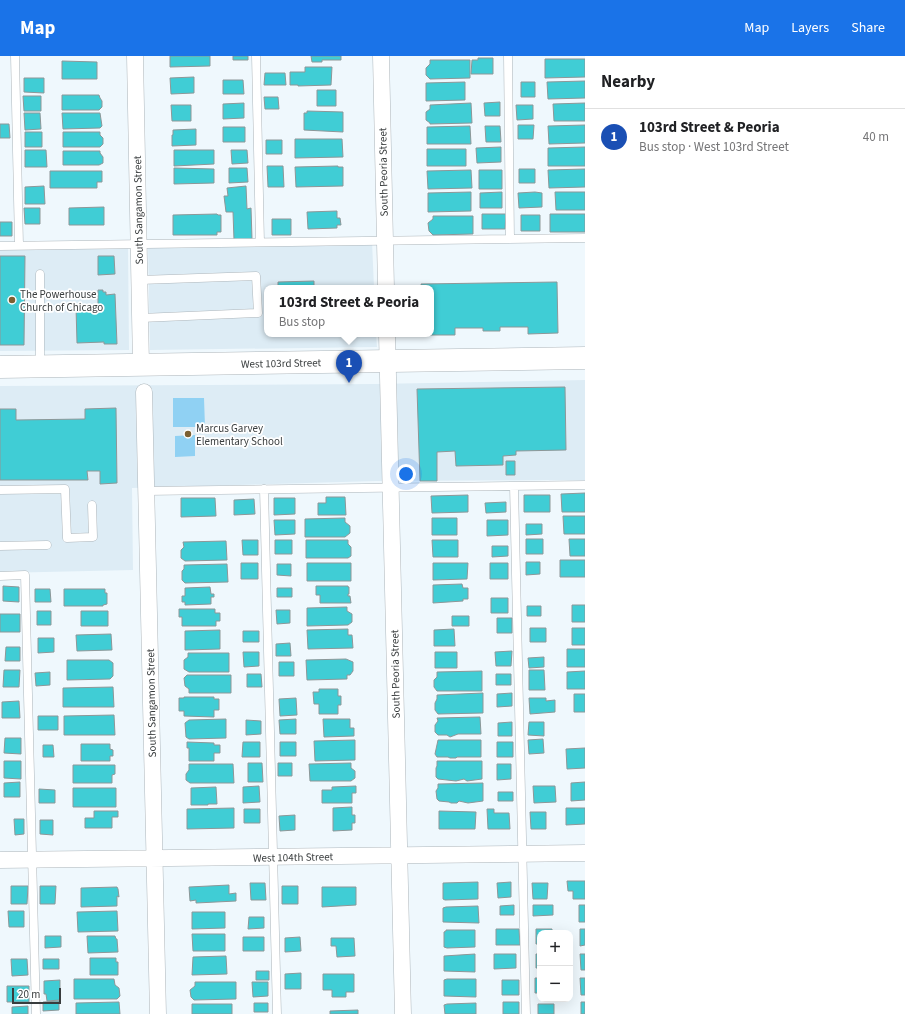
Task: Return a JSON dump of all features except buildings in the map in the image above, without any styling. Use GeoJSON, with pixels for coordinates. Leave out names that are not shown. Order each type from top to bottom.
{"type":"FeatureCollection","features":[{"type":"Feature","properties":{"kind":"main road","name":"West 103rd Street"},"geometry":{"type":"LineString","coordinates":[[0,367],[585,358]]}},
{"type":"Feature","properties":{"kind":"street","name":"South Sangamon Street"},"geometry":{"type":"LineString","coordinates":[[135,56],[141,365]]}},
{"type":"Feature","properties":{"kind":"street","name":"South Peoria Street"},"geometry":{"type":"LineString","coordinates":[[381,56],[386,285]]}},
{"type":"Feature","properties":{"kind":"street","name":"South Peoria Street"},"geometry":{"type":"LineString","coordinates":[[387,337],[403,1014]]}},
{"type":"Feature","properties":{"kind":"street","name":"South Sangamon Street"},"geometry":{"type":"LineString","coordinates":[[144,392],[158,1014]]}},
{"type":"Feature","properties":{"kind":"street","name":"West 104th Street"},"geometry":{"type":"LineString","coordinates":[[0,860],[585,853]]}},
{"type":"Feature","properties":{"kind":"lane"},"geometry":{"type":"LineString","coordinates":[[15,56],[19,245]]}},
{"type":"Feature","properties":{"kind":"lane"},"geometry":{"type":"LineString","coordinates":[[256,56],[260,242]]}},
{"type":"Feature","properties":{"kind":"lane"},"geometry":{"type":"LineString","coordinates":[[508,56],[510,239]]}},
{"type":"Feature","properties":{"kind":"lane"},"geometry":{"type":"LineString","coordinates":[[0,246],[585,238]]}},
{"type":"Feature","properties":{"kind":"lane"},"geometry":{"type":"LineString","coordinates":[[40,274],[40,366]]}},
{"type":"Feature","properties":{"kind":"lane"},"geometry":{"type":"LineString","coordinates":[[140,280],[256,276],[258,313],[140,318]]}},
{"type":"Feature","properties":{"kind":"lane"},"geometry":{"type":"LineString","coordinates":[[146,491],[585,485]]}},
{"type":"Feature","properties":{"kind":"lane"},"geometry":{"type":"LineString","coordinates":[[514,486],[526,1014]]}},
{"type":"Feature","properties":{"kind":"lane"},"geometry":{"type":"LineString","coordinates":[[0,490],[65,489],[66,538],[93,537],[92,505]]}},
{"type":"Feature","properties":{"kind":"lane"},"geometry":{"type":"LineString","coordinates":[[264,489],[277,1014]]}},
{"type":"Feature","properties":{"kind":"lane"},"geometry":{"type":"LineString","coordinates":[[0,546],[47,545]]}},
{"type":"Feature","properties":{"kind":"lane"},"geometry":{"type":"LineString","coordinates":[[0,576],[25,575],[36,1014]]}},
{"type":"Feature","properties":{"kind":"shaded area"},"geometry":{"type":"Polygon","coordinates":[[[372,241],[374,285],[264,285],[264,337],[376,337],[377,347],[150,350],[148,244],[372,241]]]}},
{"type":"Feature","properties":{"kind":"shaded area"},"geometry":{"type":"Polygon","coordinates":[[[128,244],[129,350],[0,351],[0,246],[128,244]]]}},
{"type":"Feature","properties":{"kind":"shaded area","name":"Marcus Garvey Elementary School"},"geometry":{"type":"Polygon","coordinates":[[[585,380],[585,480],[377,481],[132,488],[133,570],[0,573],[0,386],[375,384],[585,380]]]}},
{"type":"Feature","properties":{"kind":"shaded area"},"geometry":{"type":"Polygon","coordinates":[[[173,398],[204,398],[205,427],[173,427],[173,398]]]}},
{"type":"Feature","properties":{"kind":"shaded area"},"geometry":{"type":"Polygon","coordinates":[[[195,435],[195,456],[175,457],[175,436],[195,435]]]}},
{"type":"Feature","properties":{"kind":"place","name":"The Powerhouse Church of Chicago"},"geometry":{"type":"Point","coordinates":[12,300]}},
{"type":"Feature","properties":{"kind":"place","name":"103rd Street & Peoria"},"geometry":{"type":"Point","coordinates":[349,383]}},
{"type":"Feature","properties":{"kind":"place","name":"Marcus Garvey Elementary School"},"geometry":{"type":"Point","coordinates":[188,434]}}]}
